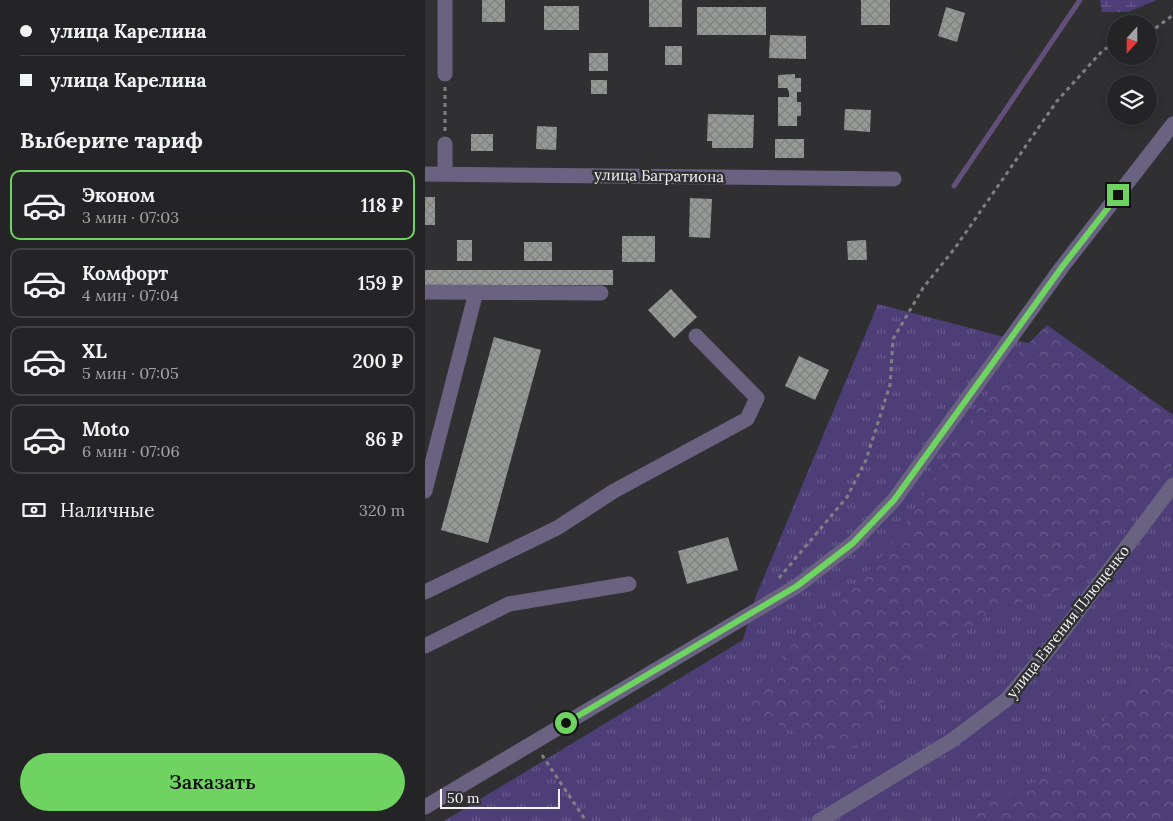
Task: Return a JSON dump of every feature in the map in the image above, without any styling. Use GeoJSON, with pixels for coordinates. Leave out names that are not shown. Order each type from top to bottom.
{"type":"FeatureCollection","features":[{"type":"Feature","properties":{"kind":"street"},"geometry":{"type":"LineString","coordinates":[[445,0],[445,74]]}},
{"type":"Feature","properties":{"kind":"street"},"geometry":{"type":"LineString","coordinates":[[425,807],[797,586],[853,543],[894,500],[1062,267],[1173,124]]}},
{"type":"Feature","properties":{"kind":"street"},"geometry":{"type":"LineString","coordinates":[[445,144],[445,174]]}},
{"type":"Feature","properties":{"kind":"street","name":"улица Багратиона"},"geometry":{"type":"LineString","coordinates":[[425,174],[894,179]]}},
{"type":"Feature","properties":{"kind":"street"},"geometry":{"type":"LineString","coordinates":[[425,292],[601,294]]}},
{"type":"Feature","properties":{"kind":"street"},"geometry":{"type":"LineString","coordinates":[[425,491],[476,292]]}},
{"type":"Feature","properties":{"kind":"street"},"geometry":{"type":"LineString","coordinates":[[425,592],[557,528],[615,491],[747,419],[757,398],[697,336]]}},
{"type":"Feature","properties":{"kind":"street","name":"улица Евгения Плющенко"},"geometry":{"type":"LineString","coordinates":[[819,821],[951,740],[1007,700],[1055,642],[1173,485]]}},
{"type":"Feature","properties":{"kind":"street"},"geometry":{"type":"LineString","coordinates":[[425,646],[509,604],[629,584]]}},
{"type":"Feature","properties":{"kind":"path"},"geometry":{"type":"LineString","coordinates":[[1157,27],[1173,15]]}},
{"type":"Feature","properties":{"kind":"path"},"geometry":{"type":"LineString","coordinates":[[778,580],[847,497],[866,460],[890,385],[893,340],[923,288],[961,240],[1057,101],[1104,49],[1107,48]]}},
{"type":"Feature","properties":{"kind":"path"},"geometry":{"type":"LineString","coordinates":[[445,74],[445,144]]}},
{"type":"Feature","properties":{"kind":"path"},"geometry":{"type":"LineString","coordinates":[[534,743],[586,821]]}},
{"type":"Feature","properties":{"kind":"green space"},"geometry":{"type":"Polygon","coordinates":[[[1100,0],[1157,0],[1128,12],[1102,12],[1100,0]]]}},
{"type":"Feature","properties":{"kind":"green space"},"geometry":{"type":"Polygon","coordinates":[[[878,304],[1043,347],[1173,467],[1173,821],[444,821],[743,640],[756,596],[878,304]]]}},
{"type":"Feature","properties":{"kind":"green space"},"geometry":{"type":"Polygon","coordinates":[[[1047,325],[1173,415],[1173,465],[1068,587],[996,611],[926,654],[874,713],[857,748],[826,749],[741,705],[798,637],[827,617],[894,542],[1003,369],[1047,325]]]}},
{"type":"Feature","properties":{"kind":"green space"},"geometry":{"type":"Polygon","coordinates":[[[1173,634],[1173,821],[969,821],[984,806],[1067,767],[1173,634]]]}},
{"type":"Feature","properties":{"kind":"building"},"geometry":{"type":"Polygon","coordinates":[[[482,0],[505,0],[505,22],[482,22],[482,0]]]}},
{"type":"Feature","properties":{"kind":"building"},"geometry":{"type":"Polygon","coordinates":[[[649,0],[682,0],[682,27],[649,27],[649,0]]]}},
{"type":"Feature","properties":{"kind":"building"},"geometry":{"type":"Polygon","coordinates":[[[861,0],[890,0],[890,25],[861,25],[861,0]]]}},
{"type":"Feature","properties":{"kind":"building"},"geometry":{"type":"Polygon","coordinates":[[[544,6],[579,6],[579,30],[544,30],[544,6]]]}},
{"type":"Feature","properties":{"kind":"building"},"geometry":{"type":"Polygon","coordinates":[[[697,7],[766,7],[766,35],[697,35],[697,7]]]}},
{"type":"Feature","properties":{"kind":"building"},"geometry":{"type":"Polygon","coordinates":[[[946,7],[965,13],[957,42],[938,36],[946,7]]]}},
{"type":"Feature","properties":{"kind":"building"},"geometry":{"type":"Polygon","coordinates":[[[770,35],[806,36],[806,59],[769,58],[770,35]]]}},
{"type":"Feature","properties":{"kind":"building"},"geometry":{"type":"Polygon","coordinates":[[[665,46],[682,46],[682,65],[665,65],[665,46]]]}},
{"type":"Feature","properties":{"kind":"building"},"geometry":{"type":"Polygon","coordinates":[[[589,53],[608,53],[608,71],[589,71],[589,53]]]}},
{"type":"Feature","properties":{"kind":"building"},"geometry":{"type":"Polygon","coordinates":[[[795,74],[795,78],[801,78],[801,92],[797,92],[797,102],[801,102],[801,116],[797,116],[797,126],[778,126],[778,97],[789,97],[789,92],[787,88],[778,88],[778,75],[795,74]]]}},
{"type":"Feature","properties":{"kind":"building"},"geometry":{"type":"Polygon","coordinates":[[[591,80],[607,80],[607,94],[591,94],[591,80]]]}},
{"type":"Feature","properties":{"kind":"building"},"geometry":{"type":"Polygon","coordinates":[[[845,109],[871,110],[870,132],[844,130],[845,109]]]}},
{"type":"Feature","properties":{"kind":"building"},"geometry":{"type":"Polygon","coordinates":[[[708,114],[754,115],[753,148],[712,148],[712,141],[707,141],[708,114]]]}},
{"type":"Feature","properties":{"kind":"building"},"geometry":{"type":"Polygon","coordinates":[[[537,126],[557,127],[556,150],[536,149],[537,126]]]}},
{"type":"Feature","properties":{"kind":"building"},"geometry":{"type":"Polygon","coordinates":[[[471,134],[493,134],[493,151],[471,151],[471,134]]]}},
{"type":"Feature","properties":{"kind":"building"},"geometry":{"type":"Polygon","coordinates":[[[775,139],[804,139],[804,158],[775,158],[775,139]]]}},
{"type":"Feature","properties":{"kind":"building"},"geometry":{"type":"Polygon","coordinates":[[[425,197],[435,197],[435,225],[425,225],[425,197]]]}},
{"type":"Feature","properties":{"kind":"building"},"geometry":{"type":"Polygon","coordinates":[[[690,198],[712,199],[710,238],[689,237],[690,198]]]}},
{"type":"Feature","properties":{"kind":"building"},"geometry":{"type":"Polygon","coordinates":[[[622,236],[655,236],[655,262],[622,262],[622,236]]]}},
{"type":"Feature","properties":{"kind":"building"},"geometry":{"type":"Polygon","coordinates":[[[457,240],[472,240],[472,261],[457,261],[457,240]]]}},
{"type":"Feature","properties":{"kind":"building"},"geometry":{"type":"Polygon","coordinates":[[[866,240],[867,260],[848,260],[847,241],[866,240]]]}},
{"type":"Feature","properties":{"kind":"building"},"geometry":{"type":"Polygon","coordinates":[[[524,242],[552,242],[552,261],[524,261],[524,242]]]}},
{"type":"Feature","properties":{"kind":"building"},"geometry":{"type":"Polygon","coordinates":[[[425,270],[613,270],[613,285],[425,285],[425,270]]]}},
{"type":"Feature","properties":{"kind":"building"},"geometry":{"type":"Polygon","coordinates":[[[671,289],[697,317],[674,338],[648,310],[671,289]]]}},
{"type":"Feature","properties":{"kind":"building"},"geometry":{"type":"Polygon","coordinates":[[[494,337],[541,350],[488,543],[441,530],[494,337]]]}},
{"type":"Feature","properties":{"kind":"building"},"geometry":{"type":"Polygon","coordinates":[[[799,356],[829,370],[815,400],[785,386],[799,356]]]}},
{"type":"Feature","properties":{"kind":"building"},"geometry":{"type":"Polygon","coordinates":[[[728,537],[738,570],[687,584],[678,551],[728,537]]]}},
{"type":"Feature","properties":{"kind":"waterway"},"geometry":{"type":"LineString","coordinates":[[954,186],[1080,0]]}},
{"type":"Feature","properties":{"kind":"route"},"geometry":{"type":"LineString","coordinates":[[566,723],[797,586],[853,543],[894,500],[1062,267],[1118,195]]}}]}
